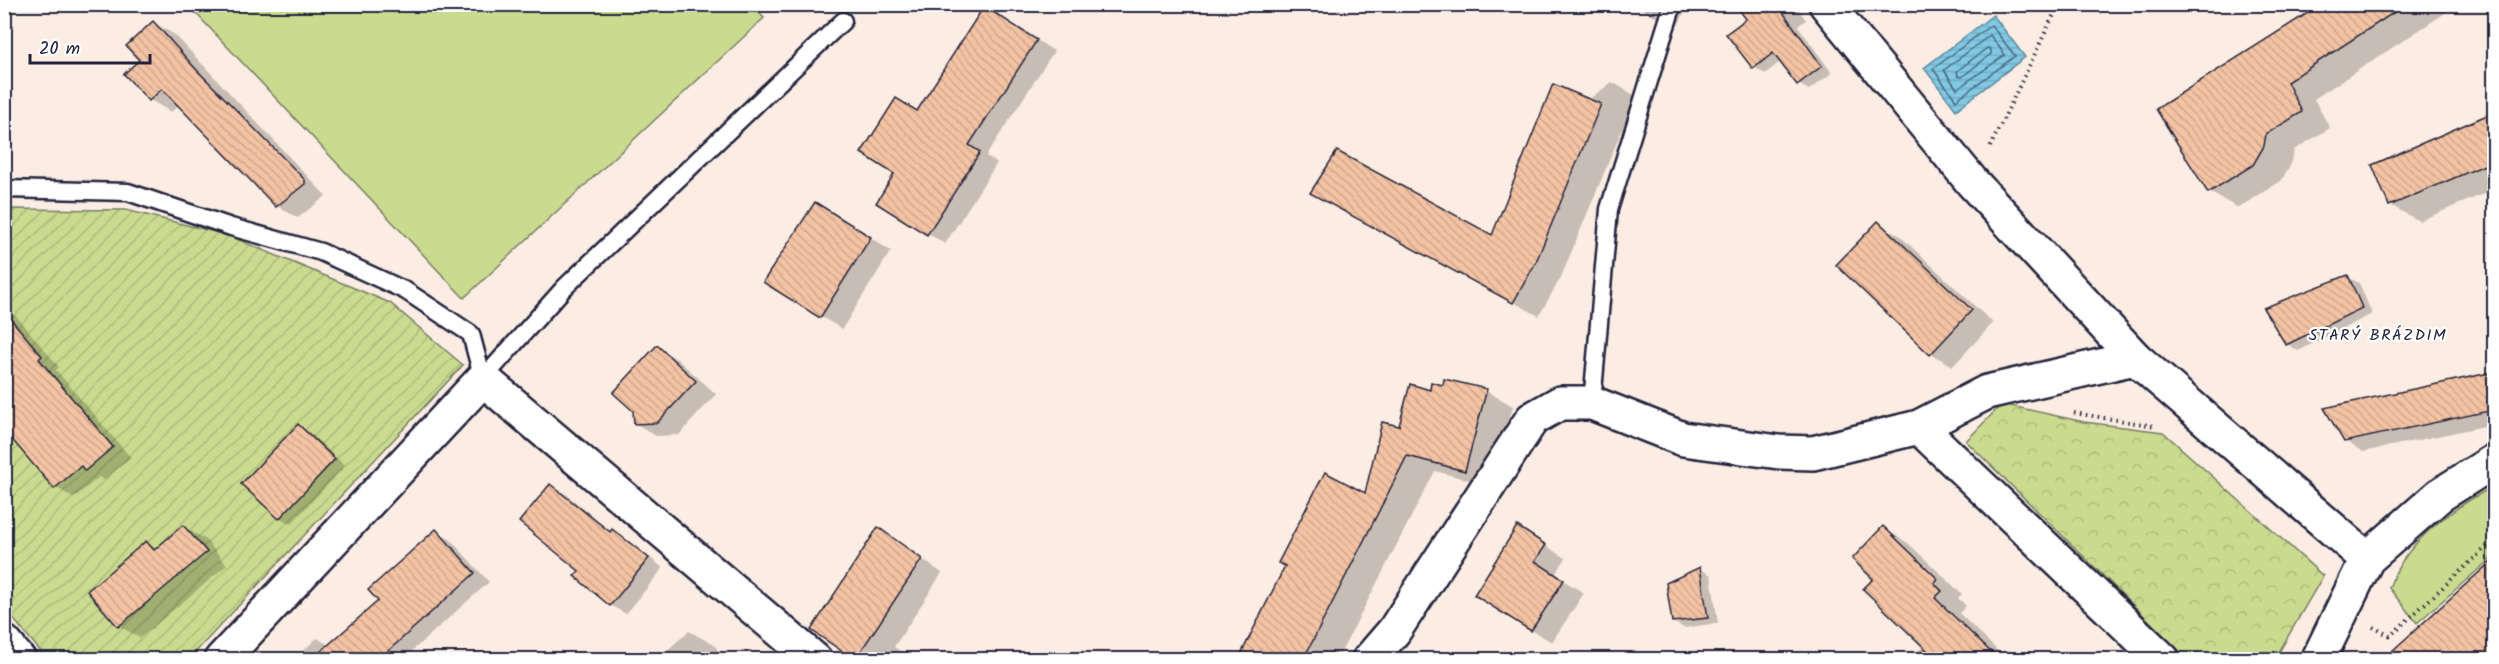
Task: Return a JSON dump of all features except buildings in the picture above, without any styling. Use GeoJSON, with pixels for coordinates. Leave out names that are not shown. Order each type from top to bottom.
{"type":"FeatureCollection","features":[{"type":"Feature","properties":{"kind":"street"},"geometry":{"type":"LineString","coordinates":[[1826,4],[1972,182],[2135,358],[2367,559]]}},
{"type":"Feature","properties":{"kind":"street"},"geometry":{"type":"LineString","coordinates":[[1369,660],[1394,631],[1532,419],[1560,403],[1592,403],[1683,439],[1779,452],[1813,453],[1919,427],[1987,392],[2135,358]]}},
{"type":"Feature","properties":{"kind":"street"},"geometry":{"type":"LineString","coordinates":[[221,660],[483,379],[815,660]]}},
{"type":"Feature","properties":{"kind":"street"},"geometry":{"type":"LineString","coordinates":[[1919,427],[2163,660]]}},
{"type":"Feature","properties":{"kind":"street"},"geometry":{"type":"LineString","coordinates":[[2318,660],[2367,559],[2440,495],[2494,461]]}},
{"type":"Feature","properties":{"kind":"street"},"geometry":{"type":"LineString","coordinates":[[4,642],[20,660]]}},
{"type":"Feature","properties":{"kind":"lane"},"geometry":{"type":"LineString","coordinates":[[1592,403],[1609,209],[1673,4]]}},
{"type":"Feature","properties":{"kind":"lane"},"geometry":{"type":"LineString","coordinates":[[483,379],[564,288],[843,21]]}},
{"type":"Feature","properties":{"kind":"lane"},"geometry":{"type":"LineString","coordinates":[[4,189],[128,192],[231,227],[321,252],[406,291],[471,334],[483,379]]}},
{"type":"Feature","properties":{"kind":"path"},"geometry":{"type":"LineString","coordinates":[[1972,182],[2059,4]]}},
{"type":"Feature","properties":{"kind":"path"},"geometry":{"type":"LineString","coordinates":[[2070,412],[2157,427]]}},
{"type":"Feature","properties":{"kind":"path"},"geometry":{"type":"LineString","coordinates":[[2371,626],[2390,636],[2494,540]]}},
{"type":"Feature","properties":{"kind":"green space"},"geometry":{"type":"Polygon","coordinates":[[[751,4],[764,18],[464,298],[188,5],[751,4]]]}},
{"type":"Feature","properties":{"kind":"green space"},"geometry":{"type":"Polygon","coordinates":[[[4,209],[126,210],[227,235],[390,303],[463,365],[189,659],[47,659],[5,609],[4,209]]]}},
{"type":"Feature","properties":{"kind":"green space"},"geometry":{"type":"Polygon","coordinates":[[[2002,404],[2084,422],[2163,432],[2323,576],[2275,659],[2188,659],[1966,441],[2002,404]]]}},
{"type":"Feature","properties":{"kind":"green space"},"geometry":{"type":"Polygon","coordinates":[[[2494,486],[2494,556],[2417,623],[2389,588],[2396,571],[2418,541],[2432,528],[2462,505],[2494,486]]]}},
{"type":"Feature","properties":{"kind":"water"},"geometry":{"type":"Polygon","coordinates":[[[1993,15],[2025,57],[1956,110],[1924,68],[1993,15]]]}},
{"type":"Feature","properties":{"kind":"district","name":"STARÝ BRÁZDIM"},"geometry":{"type":"Point","coordinates":[2378,335]}}]}
